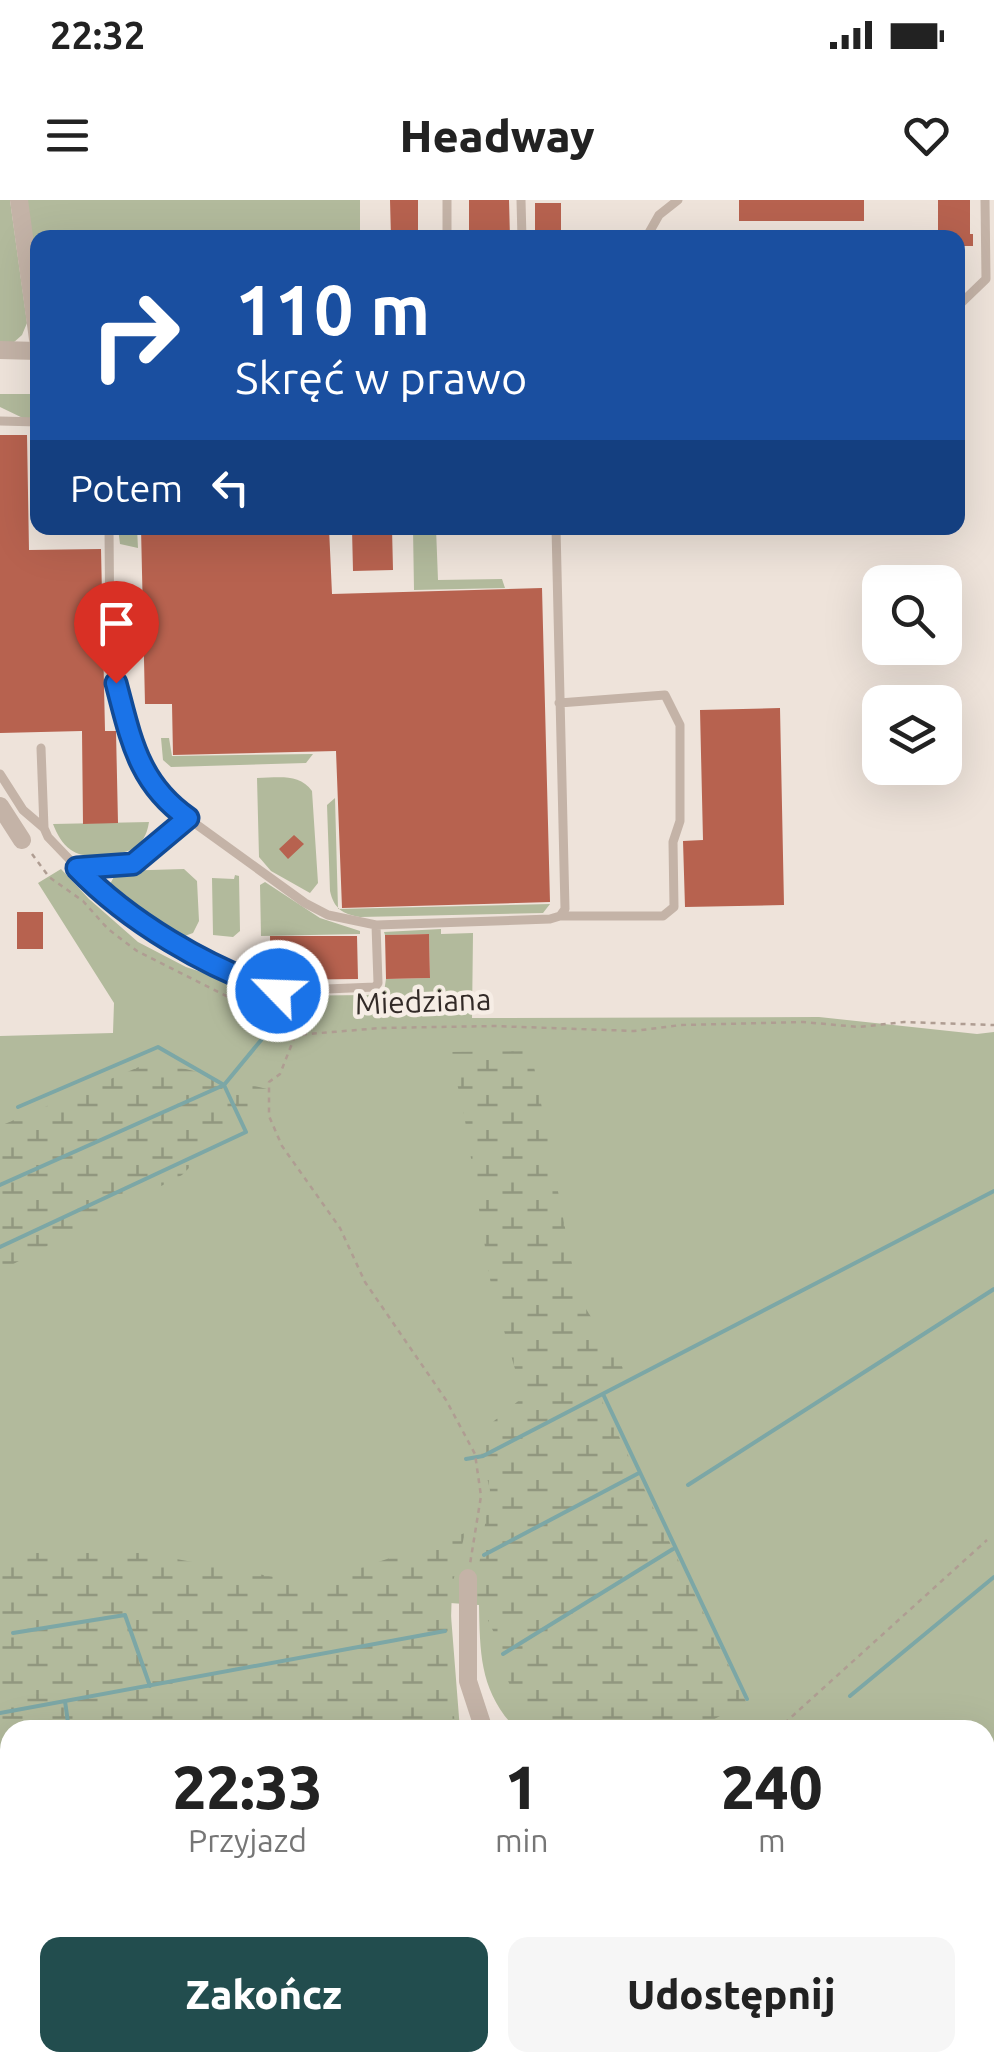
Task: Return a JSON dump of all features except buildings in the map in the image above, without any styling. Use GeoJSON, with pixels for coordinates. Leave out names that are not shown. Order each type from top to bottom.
{"type":"FeatureCollection","features":[{"type":"Feature","properties":{"kind":"street"},"geometry":{"type":"LineString","coordinates":[[19,200],[30,280]]}},
{"type":"Feature","properties":{"kind":"street"},"geometry":{"type":"LineString","coordinates":[[0,350],[30,351]]}},
{"type":"Feature","properties":{"kind":"street"},"geometry":{"type":"LineString","coordinates":[[0,806],[22,840]]}},
{"type":"Feature","properties":{"kind":"street"},"geometry":{"type":"LineString","coordinates":[[468,1578],[468,1682],[481,1720]]}},
{"type":"Feature","properties":{"kind":"lane"},"geometry":{"type":"LineString","coordinates":[[447,200],[447,230]]}},
{"type":"Feature","properties":{"kind":"lane"},"geometry":{"type":"LineString","coordinates":[[522,200],[522,230]]}},
{"type":"Feature","properties":{"kind":"lane"},"geometry":{"type":"LineString","coordinates":[[650,230],[659,214],[678,200]]}},
{"type":"Feature","properties":{"kind":"lane"},"geometry":{"type":"LineString","coordinates":[[965,299],[986,279],[985,200]]}},
{"type":"Feature","properties":{"kind":"lane"},"geometry":{"type":"LineString","coordinates":[[0,421],[30,422]]}},
{"type":"Feature","properties":{"kind":"lane"},"geometry":{"type":"LineString","coordinates":[[109,535],[110,650],[116,683],[146,775],[164,801],[305,903],[328,915],[376,926],[560,916],[663,916],[674,907],[674,842],[680,822],[680,724],[665,695],[559,703]]}},
{"type":"Feature","properties":{"kind":"lane"},"geometry":{"type":"LineString","coordinates":[[556,535],[565,909],[560,916]]}},
{"type":"Feature","properties":{"kind":"lane"},"geometry":{"type":"LineString","coordinates":[[41,748],[44,828],[48,837],[94,886],[151,931],[278,991],[375,987],[376,926]]}},
{"type":"Feature","properties":{"kind":"lane"},"geometry":{"type":"LineString","coordinates":[[0,774],[23,810],[44,828]]}},
{"type":"Feature","properties":{"kind":"lane"},"geometry":{"type":"LineString","coordinates":[[77,868],[133,864],[188,818]]}},
{"type":"Feature","properties":{"kind":"path"},"geometry":{"type":"LineString","coordinates":[[22,840],[49,877],[83,901],[108,929],[137,950],[296,1034],[280,1074],[269,1082],[270,1116],[282,1146],[340,1228],[364,1282],[446,1400],[475,1454],[481,1496],[468,1578]]}},
{"type":"Feature","properties":{"kind":"path","name":"Miedziana"},"geometry":{"type":"LineString","coordinates":[[296,1034],[494,1026],[634,1030],[680,1024],[803,1022],[859,1027],[904,1022],[994,1026]]}},
{"type":"Feature","properties":{"kind":"path"},"geometry":{"type":"LineString","coordinates":[[789,1720],[987,1540]]}},
{"type":"Feature","properties":{"kind":"green space"},"geometry":{"type":"Polygon","coordinates":[[[0,200],[10,200],[27,323],[13,343],[0,342],[0,200]]]}},
{"type":"Feature","properties":{"kind":"green space"},"geometry":{"type":"Polygon","coordinates":[[[26,200],[360,200],[360,230],[30,230],[30,233],[26,200]]]}},
{"type":"Feature","properties":{"kind":"green space"},"geometry":{"type":"Polygon","coordinates":[[[0,394],[30,394],[30,420],[0,407],[0,394]]]}},
{"type":"Feature","properties":{"kind":"green space"},"geometry":{"type":"Polygon","coordinates":[[[119,535],[137,535],[138,548],[120,544],[119,535]]]}},
{"type":"Feature","properties":{"kind":"green space"},"geometry":{"type":"Polygon","coordinates":[[[413,535],[436,535],[438,580],[502,579],[505,588],[414,590],[413,535]]]}},
{"type":"Feature","properties":{"kind":"green space"},"geometry":{"type":"Polygon","coordinates":[[[161,738],[169,738],[172,756],[313,754],[306,763],[171,767],[163,760],[161,738]]]}},
{"type":"Feature","properties":{"kind":"green space"},"geometry":{"type":"Polygon","coordinates":[[[257,778],[294,779],[312,791],[318,883],[310,893],[271,871],[259,857],[257,778]]]}},
{"type":"Feature","properties":{"kind":"green space"},"geometry":{"type":"Polygon","coordinates":[[[335,798],[338,908],[330,891],[327,805],[335,798]]]}},
{"type":"Feature","properties":{"kind":"green space"},"geometry":{"type":"Polygon","coordinates":[[[149,822],[134,848],[94,856],[68,848],[53,824],[149,822]]]}},
{"type":"Feature","properties":{"kind":"green space"},"geometry":{"type":"Polygon","coordinates":[[[61,869],[138,942],[186,967],[274,996],[368,995],[384,992],[386,979],[430,978],[429,934],[384,932],[441,929],[441,934],[473,933],[472,1018],[819,1017],[977,1034],[994,1032],[994,1720],[508,1720],[484,1672],[479,1605],[450,1603],[459,1720],[0,1720],[0,1036],[113,1033],[114,1003],[38,883],[61,869]]]}},
{"type":"Feature","properties":{"kind":"green space"},"geometry":{"type":"Polygon","coordinates":[[[184,869],[197,881],[199,921],[193,933],[179,938],[111,892],[109,886],[117,871],[184,869]]]}},
{"type":"Feature","properties":{"kind":"green space"},"geometry":{"type":"Polygon","coordinates":[[[239,876],[240,931],[233,937],[213,935],[212,878],[234,879],[239,876]]]}},
{"type":"Feature","properties":{"kind":"green space"},"geometry":{"type":"Polygon","coordinates":[[[265,882],[320,918],[360,934],[261,936],[260,885],[265,882]]]}},
{"type":"Feature","properties":{"kind":"green space"},"geometry":{"type":"Polygon","coordinates":[[[550,904],[543,913],[360,917],[339,909],[550,904]]]}},
{"type":"Feature","properties":{"kind":"green space"},"geometry":{"type":"Polygon","coordinates":[[[531,1051],[576,1285],[581,1301],[625,1371],[598,1390],[746,1702],[713,1720],[531,1720],[499,1659],[495,1635],[475,1593],[490,1490],[477,1435],[523,1397],[491,1285],[464,1114],[450,1052],[531,1051]]]}},
{"type":"Feature","properties":{"kind":"green space"},"geometry":{"type":"Polygon","coordinates":[[[153,1061],[267,1089],[182,1175],[0,1271],[0,1126],[153,1061]]]}},
{"type":"Feature","properties":{"kind":"green space"},"geometry":{"type":"Polygon","coordinates":[[[465,1533],[452,1586],[450,1655],[454,1720],[0,1720],[0,1553],[144,1553],[312,1584],[465,1533]]]}},
{"type":"Feature","properties":{"kind":"waterway"},"geometry":{"type":"LineString","coordinates":[[0,1247],[246,1132],[224,1085],[262,1039]]}},
{"type":"Feature","properties":{"kind":"waterway"},"geometry":{"type":"LineString","coordinates":[[18,1107],[158,1047],[224,1085]]}},
{"type":"Feature","properties":{"kind":"waterway"},"geometry":{"type":"LineString","coordinates":[[0,1185],[224,1085]]}},
{"type":"Feature","properties":{"kind":"waterway"},"geometry":{"type":"LineString","coordinates":[[466,1459],[483,1456],[994,1191]]}},
{"type":"Feature","properties":{"kind":"waterway"},"geometry":{"type":"LineString","coordinates":[[688,1485],[994,1289]]}},
{"type":"Feature","properties":{"kind":"waterway"},"geometry":{"type":"LineString","coordinates":[[603,1394],[747,1699]]}},
{"type":"Feature","properties":{"kind":"waterway"},"geometry":{"type":"LineString","coordinates":[[484,1555],[639,1473]]}},
{"type":"Feature","properties":{"kind":"waterway"},"geometry":{"type":"LineString","coordinates":[[503,1654],[673,1549]]}},
{"type":"Feature","properties":{"kind":"waterway"},"geometry":{"type":"LineString","coordinates":[[850,1696],[994,1577]]}},
{"type":"Feature","properties":{"kind":"waterway"},"geometry":{"type":"LineString","coordinates":[[13,1633],[125,1615],[150,1686]]}},
{"type":"Feature","properties":{"kind":"waterway"},"geometry":{"type":"LineString","coordinates":[[0,1713],[445,1631]]}},
{"type":"Feature","properties":{"kind":"waterway"},"geometry":{"type":"LineString","coordinates":[[65,1701],[68,1720]]}},
{"type":"Feature","properties":{"kind":"route"},"geometry":{"type":"LineString","coordinates":[[116,683],[146,775],[164,801],[188,818],[133,864],[77,868],[151,931],[278,991]]}}]}
